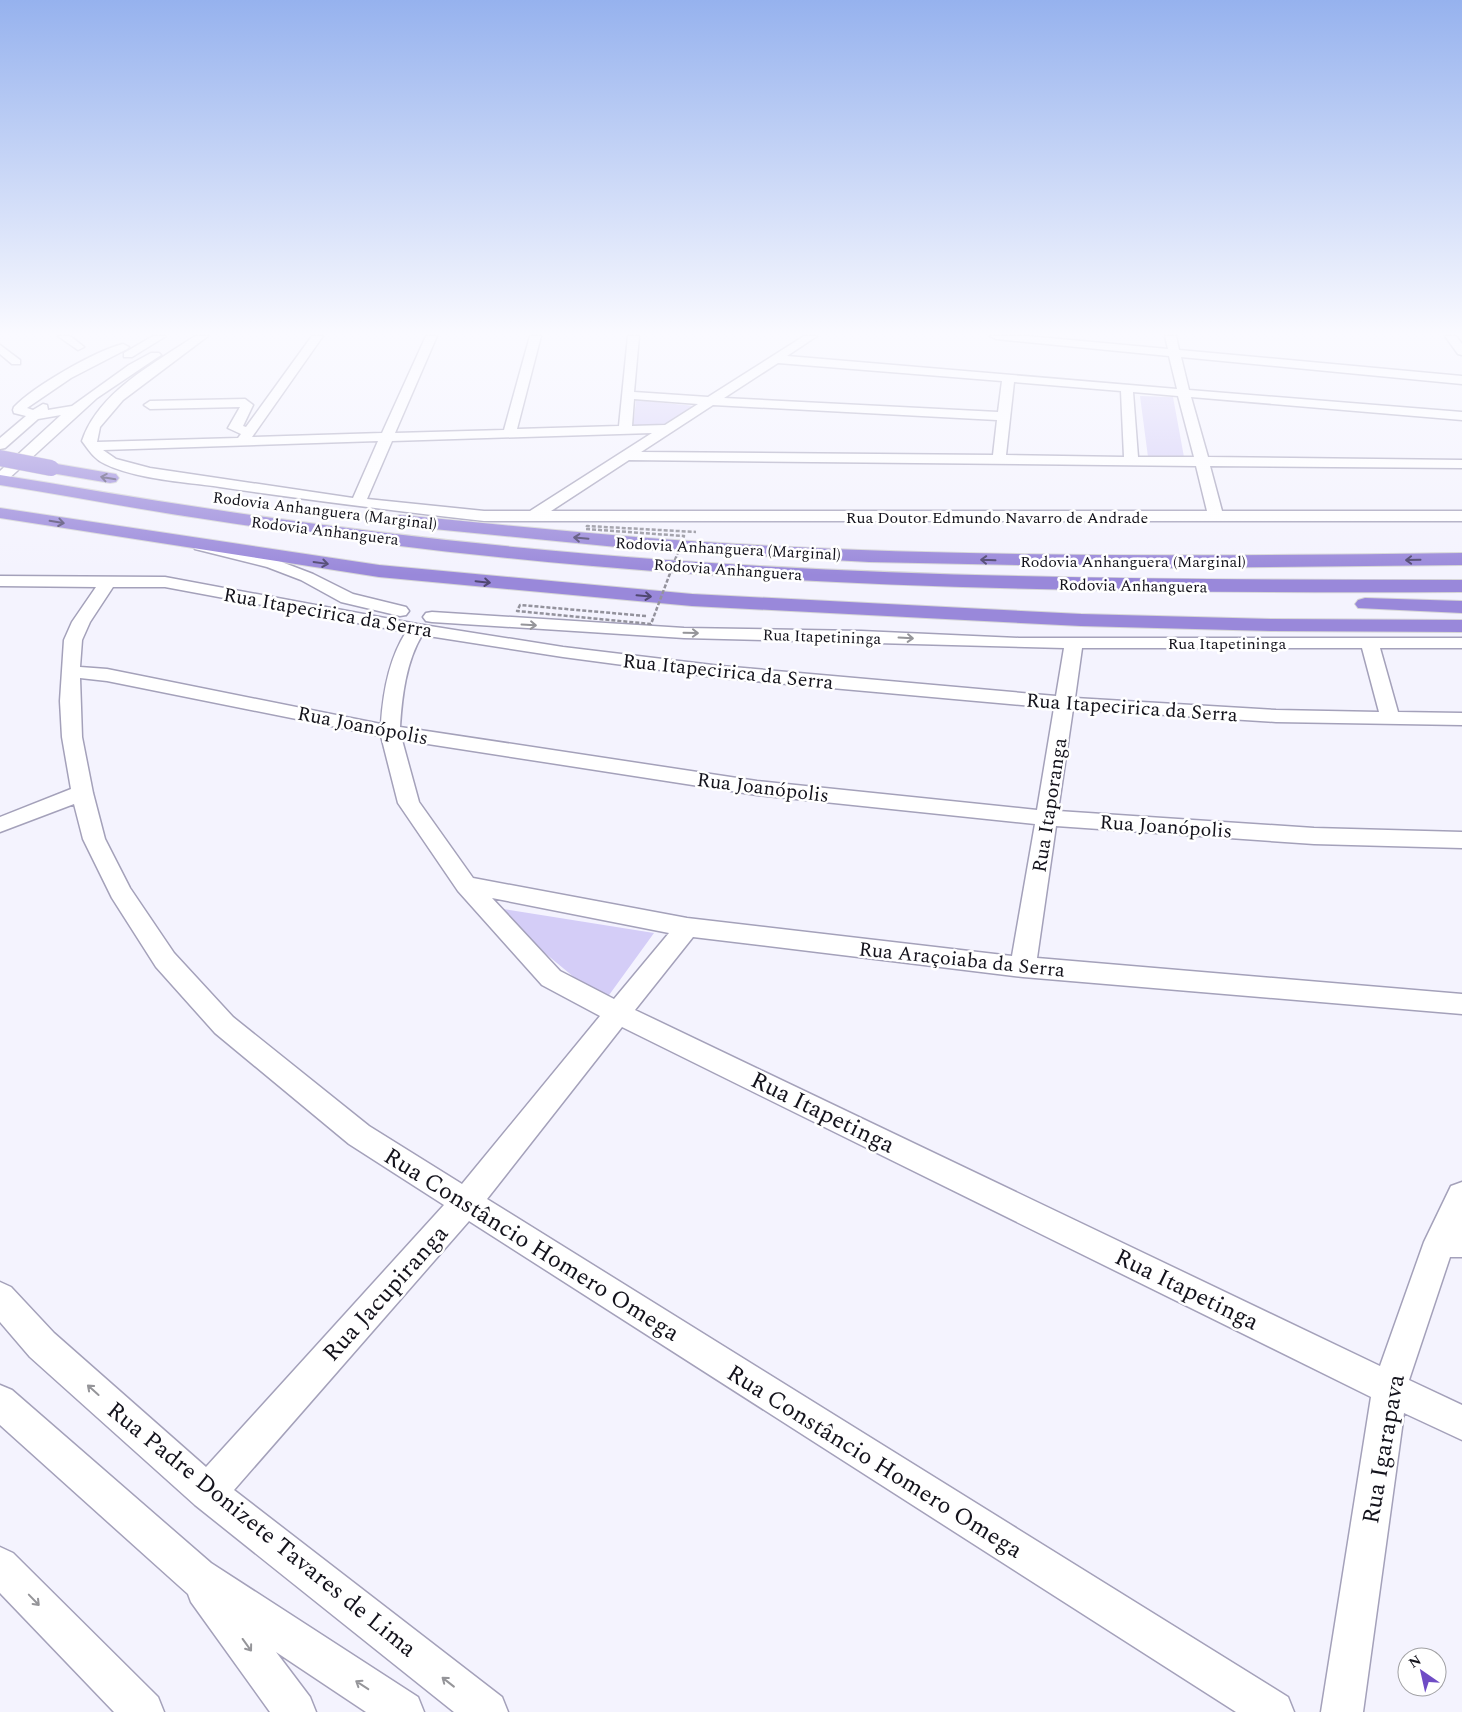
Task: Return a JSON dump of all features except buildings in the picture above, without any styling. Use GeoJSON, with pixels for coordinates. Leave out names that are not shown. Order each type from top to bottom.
{"type":"FeatureCollection","features":[{"type":"Feature","properties":{"kind":"highway","name":"Rodovia Anhanguera (Marginal)"},"geometry":{"type":"LineString","coordinates":[[0,459],[36,482],[258,503],[346,516],[671,546],[1003,560],[1202,563],[1462,559]]}},
{"type":"Feature","properties":{"kind":"highway"},"geometry":{"type":"LineString","coordinates":[[0,473],[36,482]]}},
{"type":"Feature","properties":{"kind":"highway","name":"Rodovia Anhanguera"},"geometry":{"type":"LineString","coordinates":[[0,479],[36,482],[235,518],[361,536],[664,566],[852,576],[1120,586],[1462,586]]}},
{"type":"Feature","properties":{"kind":"highway","name":"Rodovia Anhanguera"},"geometry":{"type":"LineString","coordinates":[[0,494],[36,482],[352,546],[661,578],[992,596],[1462,597]]}},
{"type":"Feature","properties":{"kind":"highway"},"geometry":{"type":"LineString","coordinates":[[4,514],[388,572],[692,600],[1091,620],[1271,625],[1462,626]]}},
{"type":"Feature","properties":{"kind":"highway"},"geometry":{"type":"LineString","coordinates":[[1099,597],[1462,607]]}},
{"type":"Feature","properties":{"kind":"street"},"geometry":{"type":"LineString","coordinates":[[0,446],[34,416]]}},
{"type":"Feature","properties":{"kind":"street"},"geometry":{"type":"LineString","coordinates":[[0,459],[42,416]]}},
{"type":"Feature","properties":{"kind":"street"},"geometry":{"type":"LineString","coordinates":[[0,479],[67,416]]}},
{"type":"Feature","properties":{"kind":"street"},"geometry":{"type":"LineString","coordinates":[[100,416],[89,434],[90,446],[246,437],[387,437],[665,429]]}},
{"type":"Feature","properties":{"kind":"street"},"geometry":{"type":"LineString","coordinates":[[143,418],[213,416]]}},
{"type":"Feature","properties":{"kind":"street"},"geometry":{"type":"LineString","coordinates":[[242,416],[235,429],[246,437]]}},
{"type":"Feature","properties":{"kind":"street"},"geometry":{"type":"LineString","coordinates":[[246,437],[261,416]]}},
{"type":"Feature","properties":{"kind":"street"},"geometry":{"type":"LineString","coordinates":[[358,503],[396,416]]}},
{"type":"Feature","properties":{"kind":"street"},"geometry":{"type":"LineString","coordinates":[[510,434],[515,416]]}},
{"type":"Feature","properties":{"kind":"street"},"geometry":{"type":"LineString","coordinates":[[625,429],[626,416]]}},
{"type":"Feature","properties":{"kind":"street"},"geometry":{"type":"LineString","coordinates":[[532,516],[686,416]]}},
{"type":"Feature","properties":{"kind":"street"},"geometry":{"type":"LineString","coordinates":[[999,459],[1003,416]]}},
{"type":"Feature","properties":{"kind":"street"},"geometry":{"type":"LineString","coordinates":[[1128,416],[1131,460]]}},
{"type":"Feature","properties":{"kind":"street"},"geometry":{"type":"LineString","coordinates":[[1191,416],[1204,460],[1216,516]]}},
{"type":"Feature","properties":{"kind":"street","name":"Rua Doutor Edmundo Navarro de Andrade"},"geometry":{"type":"LineString","coordinates":[[90,446],[111,462],[149,472],[358,503],[484,516],[1462,516]]}},
{"type":"Feature","properties":{"kind":"street"},"geometry":{"type":"LineString","coordinates":[[1312,448],[1326,461]]}},
{"type":"Feature","properties":{"kind":"street"},"geometry":{"type":"LineString","coordinates":[[624,456],[1326,461],[1462,464]]}},
{"type":"Feature","properties":{"kind":"street","name":"Rua Itapetininga"},"geometry":{"type":"LineString","coordinates":[[195,544],[273,564],[307,577],[347,598],[386,608],[442,618],[684,633],[1074,643],[1462,643]]}},
{"type":"Feature","properties":{"kind":"street","name":"Rua Itapecirica da Serra"},"geometry":{"type":"LineString","coordinates":[[0,581],[165,582],[417,629],[563,652],[721,672],[1065,703],[1276,716],[1462,719]]}},
{"type":"Feature","properties":{"kind":"street","name":"Rua Constâncio Homero Omega"},"geometry":{"type":"LineString","coordinates":[[107,583],[81,622],[73,640],[71,671],[72,737],[82,793],[94,839],[120,892],[165,960],[224,1025],[359,1135],[1273,1712]]}},
{"type":"Feature","properties":{"kind":"street","name":"Rua Itapetinga"},"geometry":{"type":"LineString","coordinates":[[417,629],[404,650],[392,704],[390,732],[409,803],[466,885],[551,978],[619,1014],[1462,1423]]}},
{"type":"Feature","properties":{"kind":"street","name":"Rua Itaporanga"},"geometry":{"type":"LineString","coordinates":[[1023,967],[1074,643]]}},
{"type":"Feature","properties":{"kind":"street"},"geometry":{"type":"LineString","coordinates":[[1370,643],[1390,718]]}},
{"type":"Feature","properties":{"kind":"street","name":"Rua Joanópolis"},"geometry":{"type":"LineString","coordinates":[[71,671],[107,675],[390,732],[757,788],[1047,818],[1314,836],[1462,840]]}},
{"type":"Feature","properties":{"kind":"street"},"geometry":{"type":"LineString","coordinates":[[0,825],[82,793]]}},
{"type":"Feature","properties":{"kind":"street","name":"Rua Araçoiaba da Serra"},"geometry":{"type":"LineString","coordinates":[[466,885],[687,927],[1023,967],[1462,1004]]}},
{"type":"Feature","properties":{"kind":"street","name":"Rua Jacupiranga"},"geometry":{"type":"LineString","coordinates":[[208,1492],[466,1202],[687,927]]}},
{"type":"Feature","properties":{"kind":"street","name":"Rua Igarapava"},"geometry":{"type":"LineString","coordinates":[[1342,1712],[1390,1387],[1450,1242],[1462,1196]]}},
{"type":"Feature","properties":{"kind":"street","name":"Rua Padre Donizete Tavares de Lima"},"geometry":{"type":"LineString","coordinates":[[0,1298],[42,1345],[208,1492],[486,1712]]}},
{"type":"Feature","properties":{"kind":"street"},"geometry":{"type":"LineString","coordinates":[[0,1402],[197,1577],[403,1712]]}},
{"type":"Feature","properties":{"kind":"street"},"geometry":{"type":"LineString","coordinates":[[0,1566],[143,1712]]}},
{"type":"Feature","properties":{"kind":"street"},"geometry":{"type":"LineString","coordinates":[[197,1577],[295,1712]]}},
{"type":"Feature","properties":{"kind":"path"},"geometry":{"type":"LineString","coordinates":[[646,616],[520,605],[517,611],[651,624],[684,536],[586,529],[587,526],[696,532]]}},
{"type":"Feature","properties":{"kind":"shaded area"},"geometry":{"type":"Polygon","coordinates":[[[634,416],[680,416],[663,427],[633,428],[634,416]]]}},
{"type":"Feature","properties":{"kind":"shaded area"},"geometry":{"type":"Polygon","coordinates":[[[1143,416],[1176,416],[1184,457],[1148,457],[1143,416]]]}},
{"type":"Feature","properties":{"kind":"shaded area"},"geometry":{"type":"Polygon","coordinates":[[[503,909],[654,933],[604,1002],[540,949],[503,909]]]}}]}
